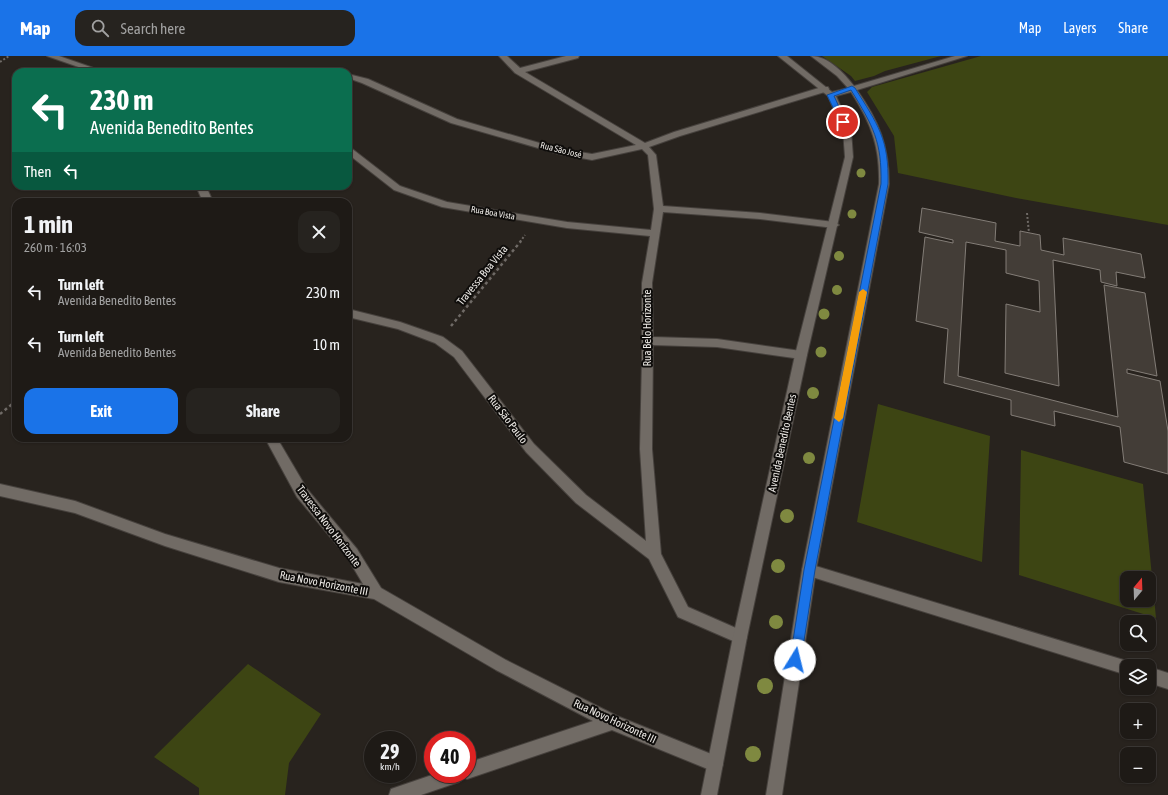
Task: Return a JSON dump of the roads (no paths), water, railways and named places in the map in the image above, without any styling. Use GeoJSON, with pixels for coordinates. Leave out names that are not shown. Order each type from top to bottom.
{"type":"FeatureCollection","features":[{"type":"Feature","properties":{"kind":"street"},"geometry":{"type":"LineString","coordinates":[[51,56],[88,68]]}},
{"type":"Feature","properties":{"kind":"street"},"geometry":{"type":"LineString","coordinates":[[503,56],[518,71],[644,146]]}},
{"type":"Feature","properties":{"kind":"street"},"geometry":{"type":"LineString","coordinates":[[518,71],[575,56]]}},
{"type":"Feature","properties":{"kind":"street","name":"Avenida Benedito Bentes"},"geometry":{"type":"LineString","coordinates":[[709,795],[740,637],[801,355],[850,157],[847,130],[828,92],[782,56]]}},
{"type":"Feature","properties":{"kind":"street"},"geometry":{"type":"LineString","coordinates":[[774,795],[809,570],[884,184],[885,167],[882,146],[875,124],[846,80],[815,56]]}},
{"type":"Feature","properties":{"kind":"street"},"geometry":{"type":"LineString","coordinates":[[828,92],[852,88],[963,56]]}},
{"type":"Feature","properties":{"kind":"street","name":"Rua São José"},"geometry":{"type":"LineString","coordinates":[[352,77],[365,81],[454,121],[560,151],[592,156],[644,146],[677,134],[828,92]]}},
{"type":"Feature","properties":{"kind":"street","name":"Rua Belo Horizonte"},"geometry":{"type":"LineString","coordinates":[[644,146],[652,155],[659,209],[647,283],[646,449],[654,555],[683,612],[740,637]]}},
{"type":"Feature","properties":{"kind":"street","name":"Rua Boa Vista"},"geometry":{"type":"LineString","coordinates":[[352,153],[397,188],[445,205],[537,220],[654,233]]}},
{"type":"Feature","properties":{"kind":"street"},"geometry":{"type":"LineString","coordinates":[[659,209],[760,216],[834,225]]}},
{"type":"Feature","properties":{"kind":"street","name":"Rua São Paulo"},"geometry":{"type":"LineString","coordinates":[[352,314],[400,326],[439,340],[458,354],[530,448],[581,499],[654,555]]}},
{"type":"Feature","properties":{"kind":"street"},"geometry":{"type":"LineString","coordinates":[[647,341],[717,343],[801,355]]}},
{"type":"Feature","properties":{"kind":"street","name":"Travessa Novo Horizonte"},"geometry":{"type":"LineString","coordinates":[[273,442],[302,492],[352,554],[376,593]]}},
{"type":"Feature","properties":{"kind":"street","name":"Rua Novo Horizonte III"},"geometry":{"type":"LineString","coordinates":[[0,490],[76,507],[165,540],[279,575],[376,593],[501,665],[612,722],[715,764]]}},
{"type":"Feature","properties":{"kind":"street"},"geometry":{"type":"LineString","coordinates":[[809,570],[1120,666]]}},
{"type":"Feature","properties":{"kind":"street"},"geometry":{"type":"LineString","coordinates":[[1156,677],[1168,681]]}},
{"type":"Feature","properties":{"kind":"street"},"geometry":{"type":"LineString","coordinates":[[476,768],[612,722]]}},
{"type":"Feature","properties":{"kind":"street"},"geometry":{"type":"LineString","coordinates":[[398,795],[433,783]]}}]}
